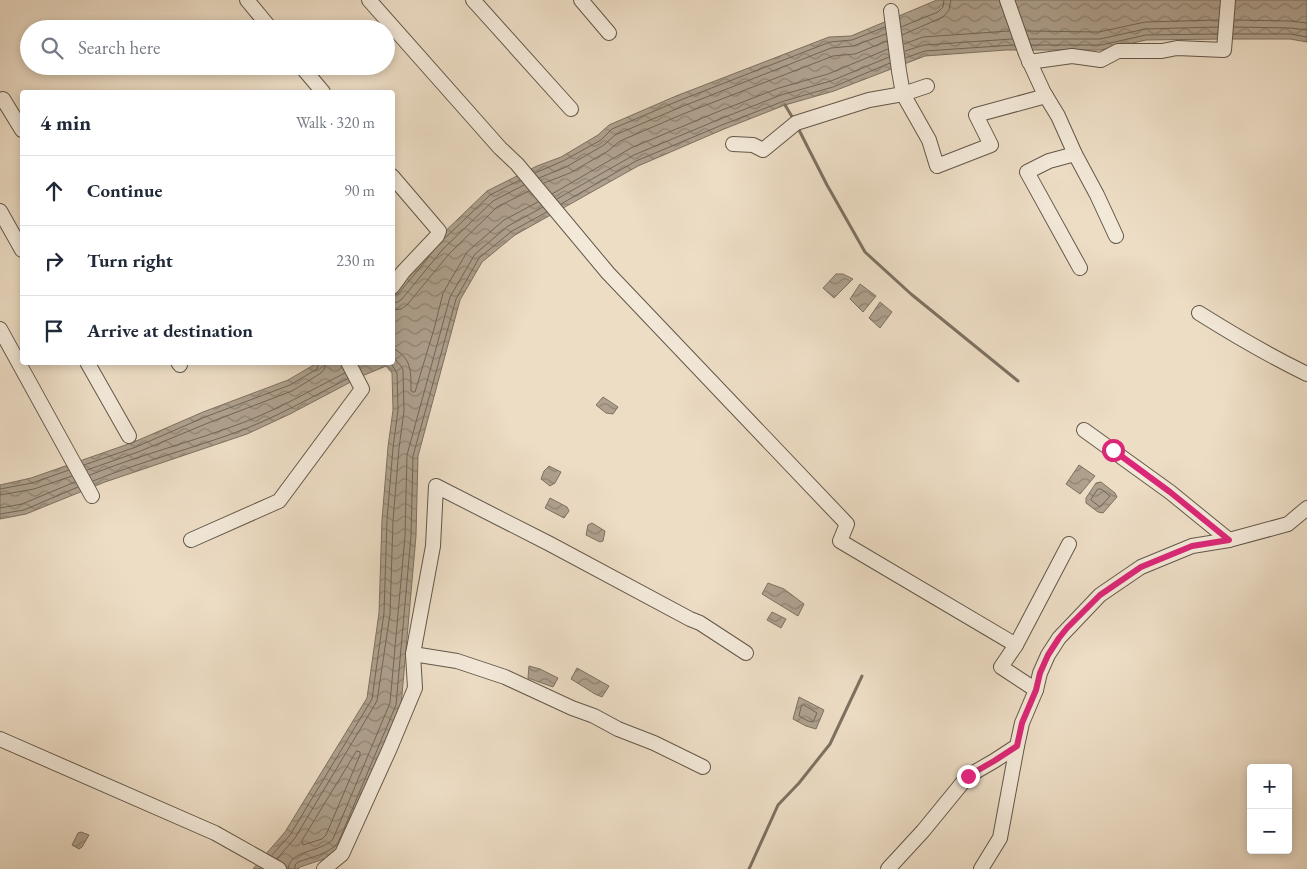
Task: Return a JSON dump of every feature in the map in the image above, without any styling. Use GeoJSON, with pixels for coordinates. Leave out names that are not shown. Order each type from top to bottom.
{"type":"FeatureCollection","features":[{"type":"Feature","properties":{"kind":"street"},"geometry":{"type":"LineString","coordinates":[[247,0],[264,20]]}},
{"type":"Feature","properties":{"kind":"street"},"geometry":{"type":"LineString","coordinates":[[369,0],[387,20]]}},
{"type":"Feature","properties":{"kind":"street"},"geometry":{"type":"LineString","coordinates":[[473,0],[571,109]]}},
{"type":"Feature","properties":{"kind":"street"},"geometry":{"type":"LineString","coordinates":[[580,0],[609,33]]}},
{"type":"Feature","properties":{"kind":"street"},"geometry":{"type":"LineString","coordinates":[[1007,0],[1028,58],[1075,154],[1098,195],[1116,236]]}},
{"type":"Feature","properties":{"kind":"street"},"geometry":{"type":"LineString","coordinates":[[1028,58],[1072,56],[1101,60],[1118,51],[1162,51],[1176,48],[1224,50],[1228,0]]}},
{"type":"Feature","properties":{"kind":"street"},"geometry":{"type":"LineString","coordinates":[[891,14],[903,94],[929,140],[937,166],[991,145],[976,115],[1046,96]]}},
{"type":"Feature","properties":{"kind":"street"},"geometry":{"type":"LineString","coordinates":[[395,29],[500,148],[517,164],[608,273],[847,524],[840,541],[1016,645]]}},
{"type":"Feature","properties":{"kind":"street"},"geometry":{"type":"LineString","coordinates":[[309,75],[321,90]]}},
{"type":"Feature","properties":{"kind":"street"},"geometry":{"type":"LineString","coordinates":[[734,144],[753,145],[763,150],[796,123],[869,100],[903,94],[928,86]]}},
{"type":"Feature","properties":{"kind":"street"},"geometry":{"type":"LineString","coordinates":[[0,101],[3,99],[20,127]]}},
{"type":"Feature","properties":{"kind":"street"},"geometry":{"type":"LineString","coordinates":[[1075,154],[1049,161],[1026,172],[1080,268]]}},
{"type":"Feature","properties":{"kind":"street"},"geometry":{"type":"LineString","coordinates":[[395,180],[439,231],[437,236],[395,283]]}},
{"type":"Feature","properties":{"kind":"street"},"geometry":{"type":"LineString","coordinates":[[0,211],[20,246]]}},
{"type":"Feature","properties":{"kind":"street"},"geometry":{"type":"LineString","coordinates":[[1199,313],[1307,374]]}},
{"type":"Feature","properties":{"kind":"street"},"geometry":{"type":"LineString","coordinates":[[0,329],[90,493]]}},
{"type":"Feature","properties":{"kind":"street"},"geometry":{"type":"LineString","coordinates":[[89,365],[129,436]]}},
{"type":"Feature","properties":{"kind":"street"},"geometry":{"type":"LineString","coordinates":[[191,540],[279,501],[362,389],[350,365]]}},
{"type":"Feature","properties":{"kind":"street"},"geometry":{"type":"LineString","coordinates":[[1084,430],[1170,492],[1229,540]]}},
{"type":"Feature","properties":{"kind":"street"},"geometry":{"type":"LineString","coordinates":[[324,869],[342,854],[415,688],[413,654],[433,546],[436,486],[700,623],[746,653]]}},
{"type":"Feature","properties":{"kind":"street"},"geometry":{"type":"LineString","coordinates":[[981,869],[1000,838],[1022,723],[1048,655],[1067,628],[1100,595],[1141,567],[1192,546],[1229,540],[1288,524],[1307,508]]}},
{"type":"Feature","properties":{"kind":"street"},"geometry":{"type":"LineString","coordinates":[[1036,690],[1001,667],[1016,645],[1069,544]]}},
{"type":"Feature","properties":{"kind":"street"},"geometry":{"type":"LineString","coordinates":[[413,654],[457,661],[506,677],[572,708],[594,716],[618,730],[654,743],[703,767]]}},
{"type":"Feature","properties":{"kind":"street"},"geometry":{"type":"LineString","coordinates":[[0,739],[215,833],[279,869]]}},
{"type":"Feature","properties":{"kind":"street"},"geometry":{"type":"LineString","coordinates":[[888,869],[968,776],[1017,746]]}},
{"type":"Feature","properties":{"kind":"water"},"geometry":{"type":"Polygon","coordinates":[[[937,0],[1307,0],[1307,42],[1290,39],[1146,40],[1101,50],[1006,50],[925,56],[834,91],[785,105],[638,166],[515,235],[482,262],[460,300],[418,456],[416,536],[401,706],[342,845],[330,857],[298,869],[253,869],[285,832],[367,698],[379,613],[382,520],[393,410],[392,373],[386,366],[362,376],[290,414],[247,434],[105,482],[26,514],[0,519],[0,485],[31,478],[134,442],[203,412],[288,380],[314,365],[395,365],[395,291],[435,241],[487,191],[537,166],[561,157],[598,135],[609,125],[676,96],[829,37],[851,36],[937,0]]]}},
{"type":"Feature","properties":{"kind":"water"},"geometry":{"type":"Polygon","coordinates":[[[836,274],[843,274],[853,279],[834,298],[823,288],[836,274]]]}},
{"type":"Feature","properties":{"kind":"water"},"geometry":{"type":"Polygon","coordinates":[[[860,284],[876,296],[863,312],[850,299],[860,284]]]}},
{"type":"Feature","properties":{"kind":"water"},"geometry":{"type":"Polygon","coordinates":[[[880,302],[892,312],[880,328],[869,318],[880,302]]]}},
{"type":"Feature","properties":{"kind":"water"},"geometry":{"type":"Polygon","coordinates":[[[603,397],[618,407],[613,414],[606,413],[596,405],[603,397]]]}},
{"type":"Feature","properties":{"kind":"water"},"geometry":{"type":"Polygon","coordinates":[[[1079,465],[1095,476],[1080,494],[1066,484],[1079,465]]]}},
{"type":"Feature","properties":{"kind":"water"},"geometry":{"type":"Polygon","coordinates":[[[549,466],[561,472],[555,483],[550,486],[541,479],[544,471],[549,466]]]}},
{"type":"Feature","properties":{"kind":"water"},"geometry":{"type":"Polygon","coordinates":[[[1101,482],[1115,493],[1117,497],[1103,513],[1098,512],[1086,503],[1086,498],[1096,483],[1101,482]]]}},
{"type":"Feature","properties":{"kind":"water"},"geometry":{"type":"Polygon","coordinates":[[[550,498],[567,507],[569,511],[564,518],[545,508],[550,498]]]}},
{"type":"Feature","properties":{"kind":"water"},"geometry":{"type":"Polygon","coordinates":[[[592,523],[605,531],[603,541],[600,542],[586,535],[588,525],[592,523]]]}},
{"type":"Feature","properties":{"kind":"water"},"geometry":{"type":"Polygon","coordinates":[[[768,583],[784,589],[804,604],[798,616],[762,594],[768,583]]]}},
{"type":"Feature","properties":{"kind":"water"},"geometry":{"type":"Polygon","coordinates":[[[772,612],[786,619],[781,628],[767,620],[772,612]]]}},
{"type":"Feature","properties":{"kind":"water"},"geometry":{"type":"Polygon","coordinates":[[[529,666],[558,678],[553,687],[528,678],[529,666]]]}},
{"type":"Feature","properties":{"kind":"water"},"geometry":{"type":"Polygon","coordinates":[[[577,668],[609,686],[602,697],[571,679],[577,668]]]}},
{"type":"Feature","properties":{"kind":"water"},"geometry":{"type":"Polygon","coordinates":[[[799,697],[824,710],[816,729],[793,719],[799,697]]]}},
{"type":"Feature","properties":{"kind":"water"},"geometry":{"type":"Polygon","coordinates":[[[81,832],[89,835],[79,849],[72,845],[78,833],[81,832]]]}},
{"type":"Feature","properties":{"kind":"waterway"},"geometry":{"type":"LineString","coordinates":[[785,105],[794,120]]}},
{"type":"Feature","properties":{"kind":"waterway"},"geometry":{"type":"LineString","coordinates":[[798,128],[827,185],[865,252],[911,294],[1018,381]]}},
{"type":"Feature","properties":{"kind":"waterway"},"geometry":{"type":"LineString","coordinates":[[749,869],[778,805],[799,783],[830,744],[862,676]]}},
{"type":"Feature","properties":{"kind":"route"},"geometry":{"type":"LineString","coordinates":[[968,776],[1017,746],[1022,723],[1048,655],[1067,628],[1100,595],[1141,567],[1192,546],[1229,540],[1170,492],[1113,450]]}}]}
